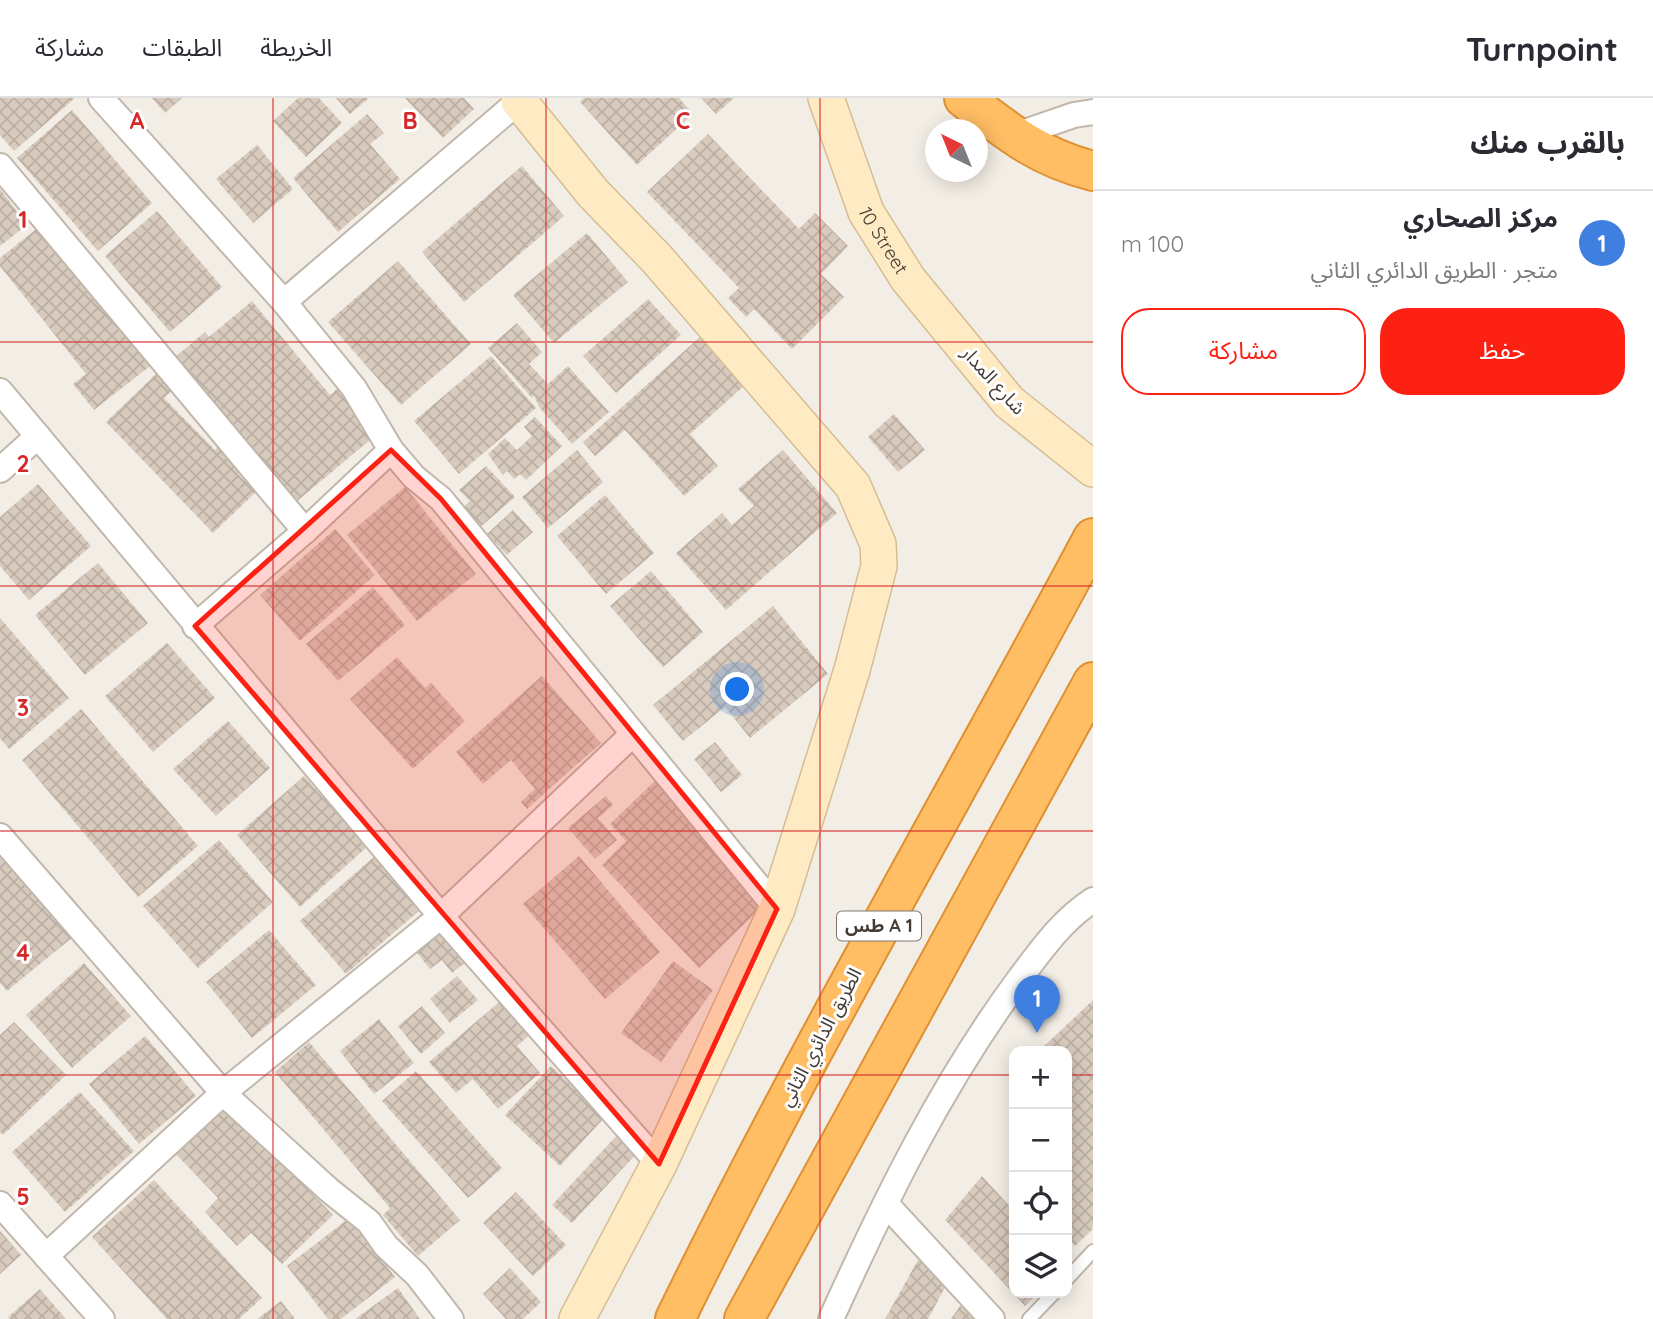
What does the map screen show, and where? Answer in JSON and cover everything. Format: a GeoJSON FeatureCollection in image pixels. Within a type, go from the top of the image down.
{"type":"FeatureCollection","features":[{"type":"Feature","properties":{"kind":"highway"},"geometry":{"type":"LineString","coordinates":[[964,98],[1013,136],[1057,162],[1093,172]]}},
{"type":"Feature","properties":{"kind":"highway","name":"الطريق الدائري الثاني"},"geometry":{"type":"LineString","coordinates":[[675,1319],[734,1198],[899,888],[1093,538]]}},
{"type":"Feature","properties":{"kind":"highway","name":"طس A 1"},"geometry":{"type":"LineString","coordinates":[[744,1319],[1093,682]]}},
{"type":"Feature","properties":{"kind":"street"},"geometry":{"type":"LineString","coordinates":[[101,98],[284,302],[354,388],[391,450],[414,477],[441,499],[777,909]]}},
{"type":"Feature","properties":{"kind":"street","name":"10 Street"},"geometry":{"type":"LineString","coordinates":[[826,98],[866,212],[908,279]]}},
{"type":"Feature","properties":{"kind":"street","name":"10 Street"},"geometry":{"type":"LineString","coordinates":[[842,98],[908,279]]}},
{"type":"Feature","properties":{"kind":"street"},"geometry":{"type":"LineString","coordinates":[[284,302],[521,99],[593,194],[657,259],[818,442],[853,486],[878,544],[875,590],[777,909],[659,1164],[577,1319]]}},
{"type":"Feature","properties":{"kind":"street"},"geometry":{"type":"LineString","coordinates":[[1013,136],[1074,115],[1093,112]]}},
{"type":"Feature","properties":{"kind":"street"},"geometry":{"type":"LineString","coordinates":[[0,166],[305,531]]}},
{"type":"Feature","properties":{"kind":"street","name":"شارع المدار"},"geometry":{"type":"LineString","coordinates":[[908,279],[1009,402],[1093,469]]}},
{"type":"Feature","properties":{"kind":"street"},"geometry":{"type":"LineString","coordinates":[[0,391],[440,916],[659,1164]]}},
{"type":"Feature","properties":{"kind":"street"},"geometry":{"type":"LineString","coordinates":[[0,470],[38,436]]}},
{"type":"Feature","properties":{"kind":"street"},"geometry":{"type":"LineString","coordinates":[[195,626],[305,531],[391,450]]}},
{"type":"Feature","properties":{"kind":"street"},"geometry":{"type":"LineString","coordinates":[[46,1256],[223,1093],[440,916],[633,734]]}},
{"type":"Feature","properties":{"kind":"street"},"geometry":{"type":"LineString","coordinates":[[0,836],[223,1093],[329,1190],[369,1222],[387,1246],[418,1275],[451,1319]]}},
{"type":"Feature","properties":{"kind":"street"},"geometry":{"type":"LineString","coordinates":[[831,1319],[935,1105],[999,1007],[1054,933],[1093,900]]}},
{"type":"Feature","properties":{"kind":"street"},"geometry":{"type":"LineString","coordinates":[[0,1204],[102,1319]]}},
{"type":"Feature","properties":{"kind":"street"},"geometry":{"type":"LineString","coordinates":[[886,1204],[992,1319]]}},
{"type":"Feature","properties":{"kind":"lane"},"geometry":{"type":"LineString","coordinates":[[1072,1274],[1093,1251]]}},
{"type":"Feature","properties":{"kind":"lane"},"geometry":{"type":"LineString","coordinates":[[1029,1319],[1049,1298]]}},
{"type":"Feature","properties":{"kind":"highlighted area"},"geometry":{"type":"Polygon","coordinates":[[[391,450],[441,499],[777,909],[659,1164],[195,626],[391,450]]]}},
{"type":"Feature","properties":{"kind":"building"},"geometry":{"type":"Polygon","coordinates":[[[0,98],[75,98],[14,151],[0,135],[0,98]]]}},
{"type":"Feature","properties":{"kind":"building"},"geometry":{"type":"Polygon","coordinates":[[[152,98],[182,98],[165,113],[152,98]]]}},
{"type":"Feature","properties":{"kind":"building"},"geometry":{"type":"Polygon","coordinates":[[[298,98],[319,98],[342,123],[306,157],[273,121],[298,98]]]}},
{"type":"Feature","properties":{"kind":"building"},"geometry":{"type":"Polygon","coordinates":[[[336,98],[369,98],[350,114],[336,98]]]}},
{"type":"Feature","properties":{"kind":"building"},"geometry":{"type":"Polygon","coordinates":[[[405,98],[464,98],[474,109],[443,138],[405,98]]]}},
{"type":"Feature","properties":{"kind":"building"},"geometry":{"type":"Polygon","coordinates":[[[584,98],[679,98],[693,114],[637,165],[580,102],[584,98]]]}},
{"type":"Feature","properties":{"kind":"building"},"geometry":{"type":"Polygon","coordinates":[[[701,98],[734,98],[716,114],[701,98]]]}},
{"type":"Feature","properties":{"kind":"building"},"geometry":{"type":"Polygon","coordinates":[[[72,110],[152,203],[98,251],[17,158],[72,110]]]}},
{"type":"Feature","properties":{"kind":"building"},"geometry":{"type":"Polygon","coordinates":[[[367,114],[384,133],[370,144],[400,179],[338,232],[293,178],[367,114]]]}},
{"type":"Feature","properties":{"kind":"building"},"geometry":{"type":"Polygon","coordinates":[[[708,134],[799,229],[815,213],[848,246],[821,274],[844,297],[792,349],[754,309],[746,317],[728,298],[739,288],[647,192],[708,134]]]}},
{"type":"Feature","properties":{"kind":"building"},"geometry":{"type":"Polygon","coordinates":[[[257,145],[293,189],[253,223],[216,179],[257,145]]]}},
{"type":"Feature","properties":{"kind":"building"},"geometry":{"type":"Polygon","coordinates":[[[522,166],[564,216],[464,302],[422,252],[522,166]]]}},
{"type":"Feature","properties":{"kind":"building"},"geometry":{"type":"Polygon","coordinates":[[[0,189],[27,225],[0,246],[0,189]]]}},
{"type":"Feature","properties":{"kind":"building"},"geometry":{"type":"Polygon","coordinates":[[[157,211],[222,287],[170,332],[105,256],[157,211]]]}},
{"type":"Feature","properties":{"kind":"building"},"geometry":{"type":"Polygon","coordinates":[[[40,226],[150,366],[94,410],[73,384],[86,374],[0,266],[0,258],[40,226]]]}},
{"type":"Feature","properties":{"kind":"building"},"geometry":{"type":"Polygon","coordinates":[[[587,233],[628,282],[554,343],[513,295],[587,233]]]}},
{"type":"Feature","properties":{"kind":"building"},"geometry":{"type":"Polygon","coordinates":[[[398,261],[471,344],[401,405],[328,322],[398,261]]]}},
{"type":"Feature","properties":{"kind":"building"},"geometry":{"type":"Polygon","coordinates":[[[648,299],[681,335],[616,393],[583,356],[648,299]]]}},
{"type":"Feature","properties":{"kind":"building"},"geometry":{"type":"Polygon","coordinates":[[[252,301],[330,395],[344,383],[383,429],[296,502],[161,369],[205,332],[209,337],[252,301]]]}},
{"type":"Feature","properties":{"kind":"building"},"geometry":{"type":"Polygon","coordinates":[[[517,323],[542,352],[529,364],[548,384],[568,366],[609,412],[572,444],[539,407],[534,395],[532,398],[488,348],[517,323]]]}},
{"type":"Feature","properties":{"kind":"building"},"geometry":{"type":"Polygon","coordinates":[[[700,337],[744,386],[690,434],[718,466],[684,496],[625,430],[595,456],[583,442],[700,337]]]}},
{"type":"Feature","properties":{"kind":"building"},"geometry":{"type":"Polygon","coordinates":[[[491,356],[536,408],[459,474],[414,421],[491,356]]]}},
{"type":"Feature","properties":{"kind":"building"},"geometry":{"type":"Polygon","coordinates":[[[157,373],[173,389],[164,398],[215,450],[222,443],[245,467],[238,474],[256,492],[213,533],[106,422],[157,373]]]}},
{"type":"Feature","properties":{"kind":"building"},"geometry":{"type":"Polygon","coordinates":[[[894,414],[925,450],[898,472],[868,437],[894,414]]]}},
{"type":"Feature","properties":{"kind":"building"},"geometry":{"type":"Polygon","coordinates":[[[535,417],[562,446],[526,480],[520,474],[514,479],[507,471],[503,475],[488,454],[505,438],[517,450],[532,436],[524,427],[535,417]]]}},
{"type":"Feature","properties":{"kind":"building"},"geometry":{"type":"Polygon","coordinates":[[[577,450],[603,482],[548,528],[522,497],[577,450]]]}},
{"type":"Feature","properties":{"kind":"building"},"geometry":{"type":"Polygon","coordinates":[[[783,450],[837,513],[726,610],[676,553],[722,513],[732,525],[754,506],[738,489],[783,450]]]}},
{"type":"Feature","properties":{"kind":"building"},"geometry":{"type":"Polygon","coordinates":[[[486,466],[515,497],[478,529],[461,509],[470,501],[459,490],[486,466]]]}},
{"type":"Feature","properties":{"kind":"building"},"geometry":{"type":"Polygon","coordinates":[[[38,484],[91,546],[29,600],[0,566],[0,517],[38,484]]]}},
{"type":"Feature","properties":{"kind":"building"},"geometry":{"type":"Polygon","coordinates":[[[405,487],[476,574],[417,621],[347,535],[405,487]]]}},
{"type":"Feature","properties":{"kind":"building"},"geometry":{"type":"Polygon","coordinates":[[[605,495],[654,553],[606,594],[557,536],[605,495]]]}},
{"type":"Feature","properties":{"kind":"building"},"geometry":{"type":"Polygon","coordinates":[[[513,510],[533,532],[507,555],[487,534],[513,510]]]}},
{"type":"Feature","properties":{"kind":"building"},"geometry":{"type":"Polygon","coordinates":[[[335,529],[375,575],[300,641],[260,595],[335,529]]]}},
{"type":"Feature","properties":{"kind":"building"},"geometry":{"type":"Polygon","coordinates":[[[98,563],[148,623],[85,675],[35,615],[98,563]]]}},
{"type":"Feature","properties":{"kind":"building"},"geometry":{"type":"Polygon","coordinates":[[[651,571],[703,632],[663,667],[610,606],[651,571]]]}},
{"type":"Feature","properties":{"kind":"building"},"geometry":{"type":"Polygon","coordinates":[[[373,587],[405,625],[338,681],[306,644],[373,587]]]}},
{"type":"Feature","properties":{"kind":"building"},"geometry":{"type":"Polygon","coordinates":[[[773,606],[828,674],[750,738],[725,707],[683,741],[653,705],[773,606]]]}},
{"type":"Feature","properties":{"kind":"building"},"geometry":{"type":"Polygon","coordinates":[[[0,618],[69,698],[9,749],[0,738],[0,618]]]}},
{"type":"Feature","properties":{"kind":"building"},"geometry":{"type":"Polygon","coordinates":[[[167,643],[215,698],[153,752],[105,696],[167,643]]]}},
{"type":"Feature","properties":{"kind":"building"},"geometry":{"type":"Polygon","coordinates":[[[397,657],[425,688],[431,683],[465,721],[413,769],[350,699],[397,657]]]}},
{"type":"Feature","properties":{"kind":"building"},"geometry":{"type":"Polygon","coordinates":[[[542,676],[601,743],[527,809],[521,802],[535,789],[511,760],[483,784],[456,752],[542,676]]]}},
{"type":"Feature","properties":{"kind":"building"},"geometry":{"type":"Polygon","coordinates":[[[81,709],[198,846],[138,897],[22,760],[81,709]]]}},
{"type":"Feature","properties":{"kind":"building"},"geometry":{"type":"Polygon","coordinates":[[[228,721],[270,768],[216,816],[173,769],[228,721]]]}},
{"type":"Feature","properties":{"kind":"building"},"geometry":{"type":"Polygon","coordinates":[[[715,742],[742,775],[721,792],[694,759],[715,742]]]}},
{"type":"Feature","properties":{"kind":"building"},"geometry":{"type":"Polygon","coordinates":[[[304,776],[367,847],[300,907],[237,835],[304,776]]]}},
{"type":"Feature","properties":{"kind":"building"},"geometry":{"type":"Polygon","coordinates":[[[658,778],[767,902],[699,968],[602,865],[626,841],[610,824],[658,778]]]}},
{"type":"Feature","properties":{"kind":"building"},"geometry":{"type":"Polygon","coordinates":[[[606,796],[613,805],[598,818],[617,840],[595,859],[568,828],[606,796]]]}},
{"type":"Feature","properties":{"kind":"building"},"geometry":{"type":"Polygon","coordinates":[[[219,840],[273,902],[198,968],[143,906],[219,840]]]}},
{"type":"Feature","properties":{"kind":"building"},"geometry":{"type":"Polygon","coordinates":[[[0,846],[74,936],[7,991],[0,983],[0,846]]]}},
{"type":"Feature","properties":{"kind":"building"},"geometry":{"type":"Polygon","coordinates":[[[375,856],[421,909],[346,974],[300,921],[375,856]]]}},
{"type":"Feature","properties":{"kind":"building"},"geometry":{"type":"Polygon","coordinates":[[[579,856],[660,952],[605,999],[523,904],[579,856]]]}},
{"type":"Feature","properties":{"kind":"building"},"geometry":{"type":"Polygon","coordinates":[[[440,929],[466,962],[452,973],[442,960],[430,969],[414,949],[440,929]]]}},
{"type":"Feature","properties":{"kind":"building"},"geometry":{"type":"Polygon","coordinates":[[[269,930],[316,985],[252,1038],[206,982],[269,930]]]}},
{"type":"Feature","properties":{"kind":"building"},"geometry":{"type":"Polygon","coordinates":[[[673,961],[713,990],[661,1062],[621,1033],[673,961]]]}},
{"type":"Feature","properties":{"kind":"building"},"geometry":{"type":"Polygon","coordinates":[[[84,963],[131,1016],[72,1068],[26,1015],[84,963]]]}},
{"type":"Feature","properties":{"kind":"building"},"geometry":{"type":"Polygon","coordinates":[[[457,976],[478,1000],[450,1023],[430,999],[457,976]]]}},
{"type":"Feature","properties":{"kind":"building"},"geometry":{"type":"Polygon","coordinates":[[[505,997],[534,1031],[517,1046],[540,1073],[498,1109],[473,1079],[456,1093],[429,1062],[505,997]]]}},
{"type":"Feature","properties":{"kind":"building"},"geometry":{"type":"Polygon","coordinates":[[[1093,1000],[1093,1229],[1075,1246],[1072,1243],[1072,1046],[1044,1046],[1093,1000]]]}},
{"type":"Feature","properties":{"kind":"building"},"geometry":{"type":"Polygon","coordinates":[[[422,1006],[445,1033],[421,1054],[398,1026],[422,1006]]]}},
{"type":"Feature","properties":{"kind":"building"},"geometry":{"type":"Polygon","coordinates":[[[379,1019],[414,1063],[374,1094],[340,1051],[379,1019]]]}},
{"type":"Feature","properties":{"kind":"building"},"geometry":{"type":"Polygon","coordinates":[[[14,1022],[66,1075],[3,1135],[0,1132],[0,1035],[14,1022]]]}},
{"type":"Feature","properties":{"kind":"building"},"geometry":{"type":"Polygon","coordinates":[[[145,1036],[196,1096],[139,1144],[89,1084],[145,1036]]]}},
{"type":"Feature","properties":{"kind":"building"},"geometry":{"type":"Polygon","coordinates":[[[309,1042],[460,1220],[418,1256],[383,1215],[390,1208],[275,1072],[309,1042]]]}},
{"type":"Feature","properties":{"kind":"building"},"geometry":{"type":"Polygon","coordinates":[[[551,1066],[605,1117],[560,1166],[505,1115],[551,1066]]]}},
{"type":"Feature","properties":{"kind":"building"},"geometry":{"type":"Polygon","coordinates":[[[416,1071],[502,1168],[468,1198],[382,1101],[416,1071]]]}},
{"type":"Feature","properties":{"kind":"building"},"geometry":{"type":"Polygon","coordinates":[[[80,1092],[134,1151],[65,1212],[12,1152],[80,1092]]]}},
{"type":"Feature","properties":{"kind":"building"},"geometry":{"type":"Polygon","coordinates":[[[224,1104],[333,1215],[282,1264],[251,1233],[237,1246],[205,1212],[218,1198],[174,1152],[224,1104]]]}},
{"type":"Feature","properties":{"kind":"building"},"geometry":{"type":"Polygon","coordinates":[[[619,1133],[638,1152],[572,1223],[552,1205],[619,1133]]]}},
{"type":"Feature","properties":{"kind":"building"},"geometry":{"type":"Polygon","coordinates":[[[982,1176],[1009,1206],[1009,1289],[945,1220],[982,1176]]]}},
{"type":"Feature","properties":{"kind":"building"},"geometry":{"type":"Polygon","coordinates":[[[154,1180],[262,1298],[239,1319],[167,1319],[92,1237],[154,1180]]]}},
{"type":"Feature","properties":{"kind":"building"},"geometry":{"type":"Polygon","coordinates":[[[516,1192],[566,1245],[533,1276],[483,1223],[516,1192]]]}},
{"type":"Feature","properties":{"kind":"building"},"geometry":{"type":"Polygon","coordinates":[[[349,1218],[395,1277],[341,1319],[328,1319],[287,1266],[349,1218]]]}},
{"type":"Feature","properties":{"kind":"building"},"geometry":{"type":"Polygon","coordinates":[[[0,1231],[21,1255],[0,1274],[0,1231]]]}},
{"type":"Feature","properties":{"kind":"building"},"geometry":{"type":"Polygon","coordinates":[[[918,1260],[950,1278],[928,1319],[885,1319],[918,1260]]]}},
{"type":"Feature","properties":{"kind":"building"},"geometry":{"type":"Polygon","coordinates":[[[510,1268],[541,1302],[523,1319],[506,1319],[483,1294],[510,1268]]]}},
{"type":"Feature","properties":{"kind":"building"},"geometry":{"type":"Polygon","coordinates":[[[398,1288],[420,1319],[355,1319],[398,1288]]]}},
{"type":"Feature","properties":{"kind":"building"},"geometry":{"type":"Polygon","coordinates":[[[40,1289],[66,1319],[8,1317],[40,1289]]]}},
{"type":"Feature","properties":{"kind":"building"},"geometry":{"type":"Polygon","coordinates":[[[1018,1298],[1033,1298],[1025,1306],[1018,1298]]]}},
{"type":"Feature","properties":{"kind":"building"},"geometry":{"type":"Polygon","coordinates":[[[281,1301],[295,1319],[257,1319],[281,1301]]]}},
{"type":"Feature","properties":{"kind":"building"},"geometry":{"type":"Polygon","coordinates":[[[960,1306],[976,1317],[975,1319],[951,1319],[960,1306]]]}},
{"type":"Feature","properties":{"kind":"place","name":"مركز الصحاري"},"geometry":{"type":"Point","coordinates":[1037,1033]}}]}
